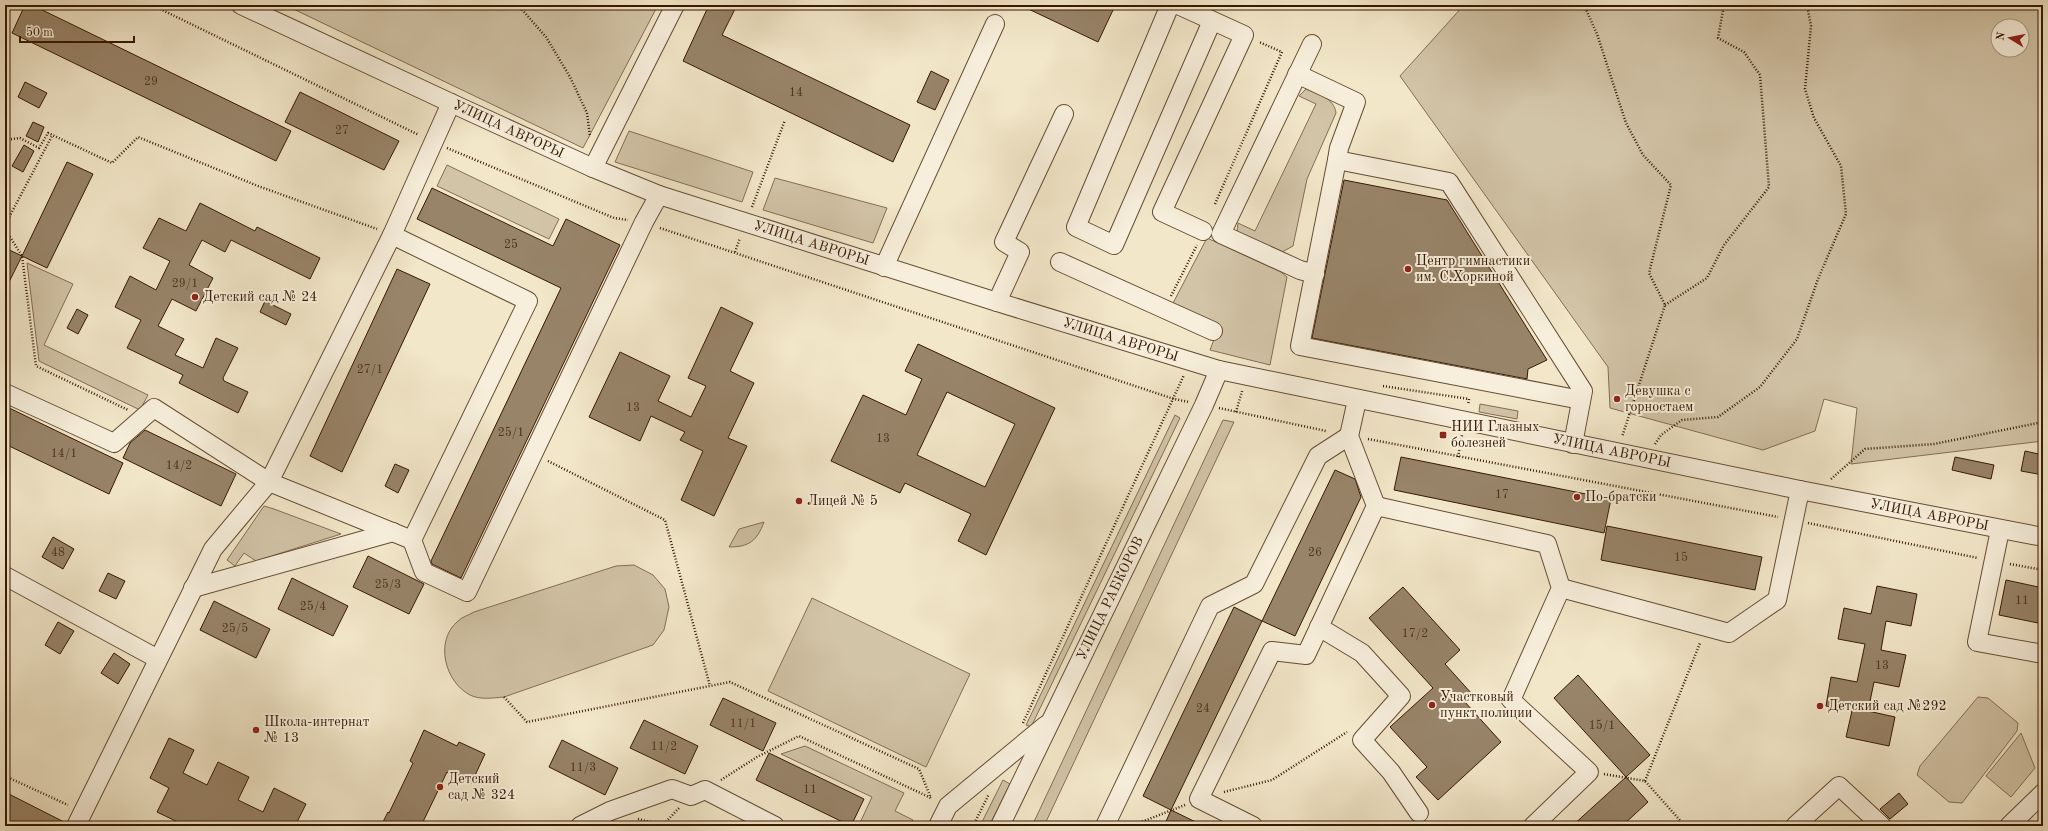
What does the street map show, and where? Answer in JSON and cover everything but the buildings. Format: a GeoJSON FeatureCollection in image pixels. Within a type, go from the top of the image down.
{"type":"FeatureCollection","features":[{"type":"Feature","properties":{"kind":"street","name":"УЛИЦА АВРОРЫ"},"geometry":{"type":"LineString","coordinates":[[241,5],[593,168],[659,195],[884,267],[1219,370],[1573,444],[2000,530],[2043,537]]}},
{"type":"Feature","properties":{"kind":"street"},"geometry":{"type":"LineString","coordinates":[[593,168],[676,5]]}},
{"type":"Feature","properties":{"kind":"street"},"geometry":{"type":"LineString","coordinates":[[1170,5],[1076,227],[1114,245],[1212,21]]}},
{"type":"Feature","properties":{"kind":"street"},"geometry":{"type":"LineString","coordinates":[[1178,5],[1244,35],[1162,212],[1203,232]]}},
{"type":"Feature","properties":{"kind":"street"},"geometry":{"type":"LineString","coordinates":[[884,267],[995,24]]}},
{"type":"Feature","properties":{"kind":"street"},"geometry":{"type":"LineString","coordinates":[[1312,44],[1221,234],[1300,270],[1315,274]]}},
{"type":"Feature","properties":{"kind":"street"},"geometry":{"type":"LineString","coordinates":[[1297,74],[1356,102],[1339,148],[1300,346],[1581,400]]}},
{"type":"Feature","properties":{"kind":"street"},"geometry":{"type":"LineString","coordinates":[[80,819],[213,549],[269,482],[392,235],[451,103]]}},
{"type":"Feature","properties":{"kind":"street"},"geometry":{"type":"LineString","coordinates":[[997,302],[1020,252],[1004,242],[1064,114]]}},
{"type":"Feature","properties":{"kind":"street"},"geometry":{"type":"LineString","coordinates":[[1337,160],[1449,182],[1583,391],[1573,444]]}},
{"type":"Feature","properties":{"kind":"street"},"geometry":{"type":"LineString","coordinates":[[392,235],[528,301],[412,540],[424,572],[466,592],[644,222],[659,195]]}},
{"type":"Feature","properties":{"kind":"street"},"geometry":{"type":"LineString","coordinates":[[1060,262],[1213,331]]}},
{"type":"Feature","properties":{"kind":"street","name":"УЛИЦА РАБКОРОВ"},"geometry":{"type":"LineString","coordinates":[[1000,826],[1204,405],[1219,370]]}},
{"type":"Feature","properties":{"kind":"street"},"geometry":{"type":"LineString","coordinates":[[5,393],[114,443],[145,418],[154,408],[269,482],[412,540]]}},
{"type":"Feature","properties":{"kind":"street"},"geometry":{"type":"LineString","coordinates":[[1253,826],[1199,799],[1272,651],[1306,655],[1376,506],[1349,436],[1357,400]]}},
{"type":"Feature","properties":{"kind":"street"},"geometry":{"type":"LineString","coordinates":[[1105,826],[1210,606],[1254,584],[1318,456],[1349,436]]}},
{"type":"Feature","properties":{"kind":"street"},"geometry":{"type":"LineString","coordinates":[[1561,588],[1729,633],[1777,600],[1800,490]]}},
{"type":"Feature","properties":{"kind":"street"},"geometry":{"type":"LineString","coordinates":[[1376,506],[1546,544],[1561,588],[1511,700],[1589,772],[1533,826]]}},
{"type":"Feature","properties":{"kind":"street"},"geometry":{"type":"LineString","coordinates":[[2000,530],[1977,642],[2043,654]]}},
{"type":"Feature","properties":{"kind":"street"},"geometry":{"type":"LineString","coordinates":[[193,588],[393,532]]}},
{"type":"Feature","properties":{"kind":"street"},"geometry":{"type":"LineString","coordinates":[[5,576],[158,659]]}},
{"type":"Feature","properties":{"kind":"street"},"geometry":{"type":"LineString","coordinates":[[1319,627],[1362,653],[1401,696],[1362,740],[1392,772],[1419,813]]}},
{"type":"Feature","properties":{"kind":"street"},"geometry":{"type":"LineString","coordinates":[[938,826],[948,806],[1051,721]]}},
{"type":"Feature","properties":{"kind":"street"},"geometry":{"type":"LineString","coordinates":[[1795,826],[1839,786],[1882,826]]}},
{"type":"Feature","properties":{"kind":"street"},"geometry":{"type":"LineString","coordinates":[[580,826],[610,811],[672,789],[691,796],[705,790],[775,826]]}},
{"type":"Feature","properties":{"kind":"street"},"geometry":{"type":"LineString","coordinates":[[2009,826],[2043,793]]}},
{"type":"Feature","properties":{"kind":"path"},"geometry":{"type":"LineString","coordinates":[[152,5],[434,142],[614,218],[644,222],[1174,399],[1349,436],[1794,520],[2043,570]]}},
{"type":"Feature","properties":{"kind":"path"},"geometry":{"type":"LineString","coordinates":[[518,5],[546,37],[570,78],[587,113],[593,168]]}},
{"type":"Feature","properties":{"kind":"path"},"geometry":{"type":"LineString","coordinates":[[1584,5],[1597,34],[1626,123],[1643,155],[1671,185],[1649,273],[1665,305]]}},
{"type":"Feature","properties":{"kind":"path"},"geometry":{"type":"LineString","coordinates":[[1622,438],[1665,305],[1707,278],[1724,245],[1769,187],[1760,75],[1744,52],[1718,38],[1724,5]]}},
{"type":"Feature","properties":{"kind":"path"},"geometry":{"type":"LineString","coordinates":[[1655,444],[1661,435],[1682,420],[1718,417],[1760,387],[1797,339],[1818,279],[1846,214],[1841,166],[1814,118],[1805,89],[1811,26],[1806,5]]}},
{"type":"Feature","properties":{"kind":"path"},"geometry":{"type":"LineString","coordinates":[[1164,309],[1203,232],[1282,52],[1244,35]]}},
{"type":"Feature","properties":{"kind":"path"},"geometry":{"type":"LineString","coordinates":[[735,252],[785,120]]}},
{"type":"Feature","properties":{"kind":"path"},"geometry":{"type":"LineString","coordinates":[[5,140],[20,138],[39,148],[48,133],[112,163],[138,137],[258,186],[392,235]]}},
{"type":"Feature","properties":{"kind":"path"},"geometry":{"type":"LineString","coordinates":[[5,225],[52,136]]}},
{"type":"Feature","properties":{"kind":"path"},"geometry":{"type":"LineString","coordinates":[[5,229],[22,256],[36,366],[145,418]]}},
{"type":"Feature","properties":{"kind":"path"},"geometry":{"type":"LineString","coordinates":[[1019,730],[1174,399],[1190,361]]}},
{"type":"Feature","properties":{"kind":"path"},"geometry":{"type":"LineString","coordinates":[[1831,479],[1865,449],[1934,444],[2043,422]]}},
{"type":"Feature","properties":{"kind":"path"},"geometry":{"type":"LineString","coordinates":[[533,453],[665,520],[710,686]]}},
{"type":"Feature","properties":{"kind":"path"},"geometry":{"type":"LineString","coordinates":[[1644,781],[1694,661],[1705,627]]}},
{"type":"Feature","properties":{"kind":"path"},"geometry":{"type":"LineString","coordinates":[[504,697],[527,722],[730,682],[919,768],[930,798]]}},
{"type":"Feature","properties":{"kind":"path"},"geometry":{"type":"LineString","coordinates":[[1131,826],[1199,799],[1272,780],[1352,728]]}},
{"type":"Feature","properties":{"kind":"path"},"geometry":{"type":"LineString","coordinates":[[705,790],[757,757],[799,736],[948,806]]}},
{"type":"Feature","properties":{"kind":"path"},"geometry":{"type":"LineString","coordinates":[[1589,772],[1644,781],[1685,826]]}},
{"type":"Feature","properties":{"kind":"path"},"geometry":{"type":"LineString","coordinates":[[5,776],[80,819]]}},
{"type":"Feature","properties":{"kind":"path"},"geometry":{"type":"LineString","coordinates":[[973,826],[992,787]]}},
{"type":"Feature","properties":{"kind":"shaded area"},"geometry":{"type":"Polygon","coordinates":[[[285,5],[658,5],[583,148],[285,5]]]}},
{"type":"Feature","properties":{"kind":"shaded area"},"geometry":{"type":"Polygon","coordinates":[[[1464,5],[2043,5],[2043,441],[1851,464],[1857,408],[1824,399],[1815,431],[1763,450],[1610,408],[1608,367],[1400,76],[1464,5]]]}},
{"type":"Feature","properties":{"kind":"shaded area"},"geometry":{"type":"Polygon","coordinates":[[[1306,89],[1329,100],[1335,108],[1336,113],[1307,179],[1293,246],[1282,252],[1237,233],[1238,223],[1255,231],[1316,104],[1299,96],[1306,89]]]}},
{"type":"Feature","properties":{"kind":"shaded area"},"geometry":{"type":"Polygon","coordinates":[[[629,131],[753,172],[742,202],[615,162],[629,131]]]}},
{"type":"Feature","properties":{"kind":"shaded area"},"geometry":{"type":"Polygon","coordinates":[[[447,165],[559,219],[549,239],[437,186],[447,165]]]}},
{"type":"Feature","properties":{"kind":"shaded area"},"geometry":{"type":"Polygon","coordinates":[[[775,178],[887,208],[873,243],[763,210],[775,178]]]}},
{"type":"Feature","properties":{"kind":"shaded area"},"geometry":{"type":"Polygon","coordinates":[[[1207,238],[1281,272],[1287,277],[1270,365],[1210,350],[1218,329],[1171,307],[1207,238]]]}},
{"type":"Feature","properties":{"kind":"shaded area"},"geometry":{"type":"Polygon","coordinates":[[[27,263],[73,284],[44,345],[148,395],[140,410],[39,361],[27,263]]]}},
{"type":"Feature","properties":{"kind":"shaded area"},"geometry":{"type":"Polygon","coordinates":[[[1480,404],[1518,411],[1517,419],[1479,412],[1480,404]]]}},
{"type":"Feature","properties":{"kind":"shaded area"},"geometry":{"type":"Polygon","coordinates":[[[1175,415],[1180,418],[1031,727],[1026,725],[1175,415]]]}},
{"type":"Feature","properties":{"kind":"shaded area"},"geometry":{"type":"Polygon","coordinates":[[[1223,420],[1234,422],[1044,826],[1032,826],[1223,420]]]}},
{"type":"Feature","properties":{"kind":"shaded area"},"geometry":{"type":"Polygon","coordinates":[[[264,506],[341,534],[256,561],[244,553],[235,566],[227,560],[264,506]]]}},
{"type":"Feature","properties":{"kind":"shaded area"},"geometry":{"type":"Polygon","coordinates":[[[764,522],[758,534],[751,542],[742,546],[729,547],[739,529],[764,522]]]}},
{"type":"Feature","properties":{"kind":"shaded area"},"geometry":{"type":"Polygon","coordinates":[[[634,565],[653,575],[665,589],[669,607],[664,630],[653,645],[504,697],[474,697],[461,689],[454,681],[446,661],[446,639],[451,629],[461,618],[474,612],[616,566],[634,565]]]}},
{"type":"Feature","properties":{"kind":"shaded area"},"geometry":{"type":"Polygon","coordinates":[[[812,598],[970,674],[926,767],[768,691],[812,598]]]}},
{"type":"Feature","properties":{"kind":"shaded area"},"geometry":{"type":"Polygon","coordinates":[[[1978,697],[1988,698],[2018,723],[2017,731],[1962,803],[1949,802],[1917,775],[1920,766],[1978,697]]]}},
{"type":"Feature","properties":{"kind":"shaded area"},"geometry":{"type":"Polygon","coordinates":[[[2021,733],[2035,768],[2011,797],[1986,776],[2021,733]]]}},
{"type":"Feature","properties":{"kind":"shaded area"},"geometry":{"type":"Polygon","coordinates":[[[805,746],[904,793],[895,811],[913,820],[910,826],[859,825],[872,797],[781,754],[805,746]]]}},
{"type":"Feature","properties":{"kind":"shaded area"},"geometry":{"type":"Polygon","coordinates":[[[1003,780],[1010,784],[989,826],[980,826],[1003,780]]]}},
{"type":"Feature","properties":{"kind":"place","name":"Центр гимнастики им. С.Хоркиной"},"geometry":{"type":"Point","coordinates":[1408,269]}},
{"type":"Feature","properties":{"kind":"place","name":"Детский сад № 24"},"geometry":{"type":"Point","coordinates":[195,297]}},
{"type":"Feature","properties":{"kind":"place","name":"Девушка с горностаем"},"geometry":{"type":"Point","coordinates":[1617,399]}},
{"type":"Feature","properties":{"kind":"place","name":"НИИ Глазных болезней"},"geometry":{"type":"Point","coordinates":[1443,435]}},
{"type":"Feature","properties":{"kind":"place","name":"По-братски"},"geometry":{"type":"Point","coordinates":[1577,497]}},
{"type":"Feature","properties":{"kind":"place","name":"Лицей № 5"},"geometry":{"type":"Point","coordinates":[799,501]}},
{"type":"Feature","properties":{"kind":"place","name":"Участковый пункт полиции"},"geometry":{"type":"Point","coordinates":[1432,705]}},
{"type":"Feature","properties":{"kind":"place","name":"Детский сад №292"},"geometry":{"type":"Point","coordinates":[1820,706]}},
{"type":"Feature","properties":{"kind":"place","name":"Школа-интернат № 13"},"geometry":{"type":"Point","coordinates":[256,730]}},
{"type":"Feature","properties":{"kind":"place","name":"Детский сад № 324"},"geometry":{"type":"Point","coordinates":[440,787]}}]}
